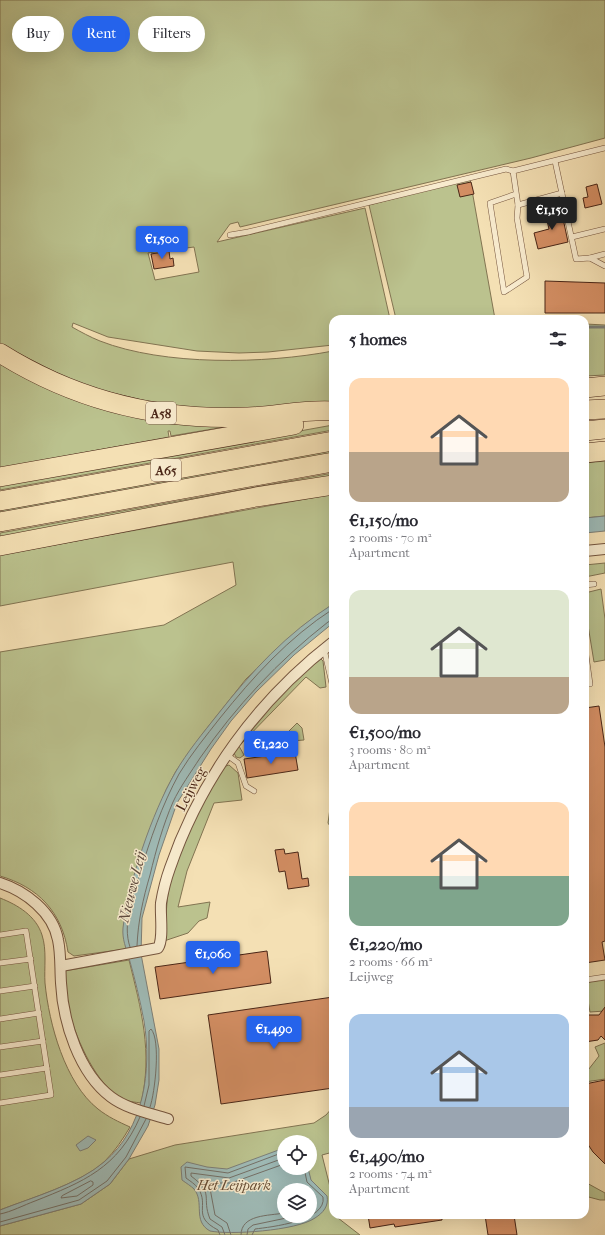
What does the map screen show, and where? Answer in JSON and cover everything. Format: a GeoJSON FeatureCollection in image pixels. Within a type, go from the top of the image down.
{"type":"FeatureCollection","features":[{"type":"Feature","properties":{"kind":"highway","name":"A58"},"geometry":{"type":"LineString","coordinates":[[0,353],[47,379],[88,396],[163,414],[212,417],[249,417],[329,411]]}},
{"type":"Feature","properties":{"kind":"highway"},"geometry":{"type":"LineString","coordinates":[[589,388],[605,386]]}},
{"type":"Feature","properties":{"kind":"highway"},"geometry":{"type":"LineString","coordinates":[[589,410],[605,409]]}},
{"type":"Feature","properties":{"kind":"highway","name":"A58"},"geometry":{"type":"LineString","coordinates":[[0,477],[329,419]]}},
{"type":"Feature","properties":{"kind":"highway"},"geometry":{"type":"LineString","coordinates":[[589,431],[605,429]]}},
{"type":"Feature","properties":{"kind":"highway","name":"A65"},"geometry":{"type":"LineString","coordinates":[[0,500],[329,442]]}},
{"type":"Feature","properties":{"kind":"highway"},"geometry":{"type":"LineString","coordinates":[[589,453],[605,451]]}},
{"type":"Feature","properties":{"kind":"highway","name":"A65"},"geometry":{"type":"LineString","coordinates":[[0,522],[329,463]]}},
{"type":"Feature","properties":{"kind":"highway"},"geometry":{"type":"LineString","coordinates":[[0,546],[256,497],[329,486]]}},
{"type":"Feature","properties":{"kind":"street"},"geometry":{"type":"LineString","coordinates":[[589,551],[605,549]]}},
{"type":"Feature","properties":{"kind":"street","name":"Leijweg"},"geometry":{"type":"LineString","coordinates":[[61,966],[158,948],[160,945],[161,903],[164,887],[182,838],[200,797],[226,754],[241,733],[274,694],[329,645]]}},
{"type":"Feature","properties":{"kind":"street"},"geometry":{"type":"LineString","coordinates":[[0,883],[25,894],[35,903],[56,929],[61,966],[60,982],[65,1012],[74,1040],[85,1065],[104,1091],[124,1105],[168,1119]]}},
{"type":"Feature","properties":{"kind":"lane"},"geometry":{"type":"LineString","coordinates":[[230,235],[248,232],[506,169],[513,171],[605,148]]}},
{"type":"Feature","properties":{"kind":"lane"},"geometry":{"type":"LineString","coordinates":[[556,161],[576,259],[590,258],[605,254]]}},
{"type":"Feature","properties":{"kind":"lane"},"geometry":{"type":"LineString","coordinates":[[513,171],[518,205],[517,218],[527,277],[504,292],[490,203],[516,194]]}},
{"type":"Feature","properties":{"kind":"lane"},"geometry":{"type":"LineString","coordinates":[[518,205],[562,193]]}},
{"type":"Feature","properties":{"kind":"lane"},"geometry":{"type":"LineString","coordinates":[[572,237],[605,229]]}},
{"type":"Feature","properties":{"kind":"lane"},"geometry":{"type":"LineString","coordinates":[[590,258],[605,266]]}},
{"type":"Feature","properties":{"kind":"lane"},"geometry":{"type":"LineString","coordinates":[[589,585],[594,584]]}},
{"type":"Feature","properties":{"kind":"lane"},"geometry":{"type":"LineString","coordinates":[[324,649],[329,671]]}},
{"type":"Feature","properties":{"kind":"lane"},"geometry":{"type":"LineString","coordinates":[[226,754],[238,763],[246,786],[254,791]]}},
{"type":"Feature","properties":{"kind":"lane"},"geometry":{"type":"LineString","coordinates":[[0,935],[26,931],[51,1095],[0,1102]]}},
{"type":"Feature","properties":{"kind":"lane"},"geometry":{"type":"LineString","coordinates":[[0,963],[31,959]]}},
{"type":"Feature","properties":{"kind":"lane"},"geometry":{"type":"LineString","coordinates":[[589,979],[605,977]]}},
{"type":"Feature","properties":{"kind":"lane"},"geometry":{"type":"LineString","coordinates":[[0,991],[35,986]]}},
{"type":"Feature","properties":{"kind":"lane"},"geometry":{"type":"LineString","coordinates":[[0,1019],[39,1013]]}},
{"type":"Feature","properties":{"kind":"lane"},"geometry":{"type":"LineString","coordinates":[[0,1047],[43,1041]]}},
{"type":"Feature","properties":{"kind":"lane"},"geometry":{"type":"LineString","coordinates":[[0,1075],[47,1068]]}},
{"type":"Feature","properties":{"kind":"green space"},"geometry":{"type":"Polygon","coordinates":[[[0,0],[605,0],[605,138],[531,158],[240,227],[238,222],[230,224],[217,242],[365,208],[389,315],[329,315],[329,345],[268,352],[239,353],[197,351],[108,337],[73,323],[72,327],[100,341],[126,349],[154,355],[184,359],[246,360],[329,352],[329,404],[282,408],[180,409],[83,386],[0,344],[0,0]],[[194,247],[148,253],[155,280],[199,272],[194,247]]]}},
{"type":"Feature","properties":{"kind":"green space"},"geometry":{"type":"Polygon","coordinates":[[[470,179],[494,315],[395,315],[369,205],[470,179]]]}},
{"type":"Feature","properties":{"kind":"green space"},"geometry":{"type":"Polygon","coordinates":[[[589,324],[605,325],[605,375],[589,376],[589,324]]]}},
{"type":"Feature","properties":{"kind":"green space"},"geometry":{"type":"Polygon","coordinates":[[[0,357],[36,378],[248,423],[171,436],[170,431],[168,431],[169,437],[0,468],[0,357]]]}},
{"type":"Feature","properties":{"kind":"green space"},"geometry":{"type":"Polygon","coordinates":[[[329,426],[329,431],[0,490],[0,485],[329,426]]]}},
{"type":"Feature","properties":{"kind":"green space"},"geometry":{"type":"Polygon","coordinates":[[[329,450],[329,456],[0,515],[0,508],[329,450]]]}},
{"type":"Feature","properties":{"kind":"green space"},"geometry":{"type":"Polygon","coordinates":[[[605,461],[605,516],[589,518],[589,463],[605,461]]]}},
{"type":"Feature","properties":{"kind":"green space"},"geometry":{"type":"Polygon","coordinates":[[[329,474],[329,478],[0,538],[0,533],[329,474]]]}},
{"type":"Feature","properties":{"kind":"green space"},"geometry":{"type":"Polygon","coordinates":[[[329,495],[329,607],[304,625],[246,679],[204,732],[176,771],[166,790],[143,848],[129,892],[126,949],[74,956],[68,952],[60,925],[54,913],[46,903],[37,894],[26,887],[0,876],[0,652],[164,625],[236,585],[233,562],[0,606],[0,555],[329,495]]]}},
{"type":"Feature","properties":{"kind":"green space"},"geometry":{"type":"Polygon","coordinates":[[[605,563],[605,573],[589,576],[589,565],[605,563]]]}},
{"type":"Feature","properties":{"kind":"green space"},"geometry":{"type":"Polygon","coordinates":[[[601,589],[605,619],[605,660],[594,662],[589,631],[589,592],[601,589]]]}},
{"type":"Feature","properties":{"kind":"green space"},"geometry":{"type":"Polygon","coordinates":[[[320,658],[323,661],[326,687],[320,688],[306,677],[239,746],[244,755],[240,758],[236,757],[233,751],[274,698],[320,658]]]}},
{"type":"Feature","properties":{"kind":"green space"},"geometry":{"type":"Polygon","coordinates":[[[297,723],[302,728],[304,740],[278,742],[297,723]]]}},
{"type":"Feature","properties":{"kind":"green space"},"geometry":{"type":"Polygon","coordinates":[[[229,765],[238,773],[242,800],[214,803],[187,871],[178,907],[210,902],[207,918],[199,921],[188,933],[164,941],[169,886],[178,854],[207,795],[223,767],[229,765]]]}},
{"type":"Feature","properties":{"kind":"green space"},"geometry":{"type":"Polygon","coordinates":[[[0,898],[26,912],[35,922],[42,935],[45,953],[45,983],[50,1016],[61,1052],[76,1084],[86,1098],[98,1109],[130,1127],[112,1153],[96,1169],[56,1189],[0,1210],[0,898]]]}},
{"type":"Feature","properties":{"kind":"green space"},"geometry":{"type":"Polygon","coordinates":[[[129,960],[138,996],[146,1048],[146,1066],[141,1103],[125,1100],[114,1093],[105,1085],[89,1062],[77,1036],[70,1014],[64,971],[129,960]]]}},
{"type":"Feature","properties":{"kind":"green space"},"geometry":{"type":"Polygon","coordinates":[[[605,980],[605,1011],[590,1012],[589,982],[605,980]]]}},
{"type":"Feature","properties":{"kind":"green space"},"geometry":{"type":"Polygon","coordinates":[[[605,1043],[605,1079],[589,1081],[589,1069],[599,1056],[595,1047],[605,1043]]]}},
{"type":"Feature","properties":{"kind":"green space","name":"Het Leijpark"},"geometry":{"type":"Polygon","coordinates":[[[329,1112],[329,1153],[322,1155],[329,1183],[329,1219],[339,1219],[360,1235],[0,1235],[0,1226],[81,1204],[110,1184],[129,1159],[175,1145],[314,1123],[329,1112]]]}},
{"type":"Feature","properties":{"kind":"green space"},"geometry":{"type":"Polygon","coordinates":[[[589,1184],[605,1193],[605,1200],[589,1197],[589,1184]]]}},
{"type":"Feature","properties":{"kind":"water"},"geometry":{"type":"Polygon","coordinates":[[[605,516],[605,531],[589,533],[589,518],[605,516]]]}},
{"type":"Feature","properties":{"kind":"water","name":"Nieuwe Leij"},"geometry":{"type":"Polygon","coordinates":[[[329,607],[329,626],[294,655],[256,692],[231,721],[211,749],[177,803],[159,855],[142,918],[141,954],[159,1049],[159,1080],[155,1105],[148,1126],[129,1159],[110,1184],[81,1204],[0,1226],[0,1210],[68,1184],[93,1170],[104,1162],[118,1148],[128,1133],[142,1098],[147,1059],[144,1021],[123,936],[123,928],[130,890],[142,849],[166,789],[195,743],[243,683],[257,668],[285,640],[329,607]]]}},
{"type":"Feature","properties":{"kind":"water"},"geometry":{"type":"Polygon","coordinates":[[[88,1136],[96,1140],[88,1148],[80,1151],[76,1145],[88,1136]]]}},
{"type":"Feature","properties":{"kind":"water"},"geometry":{"type":"Polygon","coordinates":[[[277,1151],[277,1175],[310,1175],[311,1180],[314,1183],[277,1183],[277,1223],[303,1223],[262,1231],[210,1231],[201,1222],[197,1194],[194,1189],[182,1180],[181,1167],[187,1162],[207,1167],[227,1169],[277,1151]]]}},
{"type":"Feature","properties":{"kind":"water"},"geometry":{"type":"Polygon","coordinates":[[[317,1186],[327,1196],[326,1206],[321,1214],[317,1217],[317,1186]]]}},
{"type":"Feature","properties":{"kind":"building"},"geometry":{"type":"Polygon","coordinates":[[[471,182],[474,194],[460,197],[457,185],[471,182]]]}},
{"type":"Feature","properties":{"kind":"building"},"geometry":{"type":"Polygon","coordinates":[[[597,184],[602,204],[585,208],[583,198],[588,197],[586,187],[597,184]]]}},
{"type":"Feature","properties":{"kind":"building"},"geometry":{"type":"Polygon","coordinates":[[[561,209],[568,242],[538,249],[534,233],[549,229],[545,212],[561,209]]]}},
{"type":"Feature","properties":{"kind":"building"},"geometry":{"type":"Polygon","coordinates":[[[169,251],[170,259],[173,258],[174,266],[154,269],[151,254],[169,251]]]}},
{"type":"Feature","properties":{"kind":"building"},"geometry":{"type":"Polygon","coordinates":[[[545,281],[605,283],[605,313],[545,313],[545,281]]]}},
{"type":"Feature","properties":{"kind":"building"},"geometry":{"type":"Polygon","coordinates":[[[599,706],[605,747],[605,941],[602,942],[605,960],[589,962],[589,707],[599,706]]]}},
{"type":"Feature","properties":{"kind":"building"},"geometry":{"type":"Polygon","coordinates":[[[295,752],[298,770],[247,778],[244,759],[295,752]]]}},
{"type":"Feature","properties":{"kind":"building"},"geometry":{"type":"Polygon","coordinates":[[[284,849],[285,854],[298,852],[302,879],[308,878],[309,886],[288,889],[285,871],[279,872],[275,850],[284,849]]]}},
{"type":"Feature","properties":{"kind":"building"},"geometry":{"type":"Polygon","coordinates":[[[267,951],[271,983],[160,999],[155,967],[267,951]]]}},
{"type":"Feature","properties":{"kind":"building"},"geometry":{"type":"Polygon","coordinates":[[[329,998],[329,1089],[221,1104],[208,1015],[329,998]]]}},
{"type":"Feature","properties":{"kind":"building"},"geometry":{"type":"Polygon","coordinates":[[[605,1007],[605,1040],[601,1036],[598,1040],[589,1041],[589,1015],[599,1015],[605,1007]]]}},
{"type":"Feature","properties":{"kind":"building"},"geometry":{"type":"Polygon","coordinates":[[[605,1080],[605,1164],[589,1146],[589,1083],[605,1080]]]}},
{"type":"Feature","properties":{"kind":"building"},"geometry":{"type":"Polygon","coordinates":[[[369,1219],[442,1219],[395,1227],[394,1224],[370,1228],[369,1219]]]}},
{"type":"Feature","properties":{"kind":"building"},"geometry":{"type":"Polygon","coordinates":[[[486,1219],[515,1219],[517,1235],[488,1235],[486,1219]]]}},
{"type":"Feature","properties":{"kind":"waterway"},"geometry":{"type":"LineString","coordinates":[[589,327],[605,327]]}}]}
